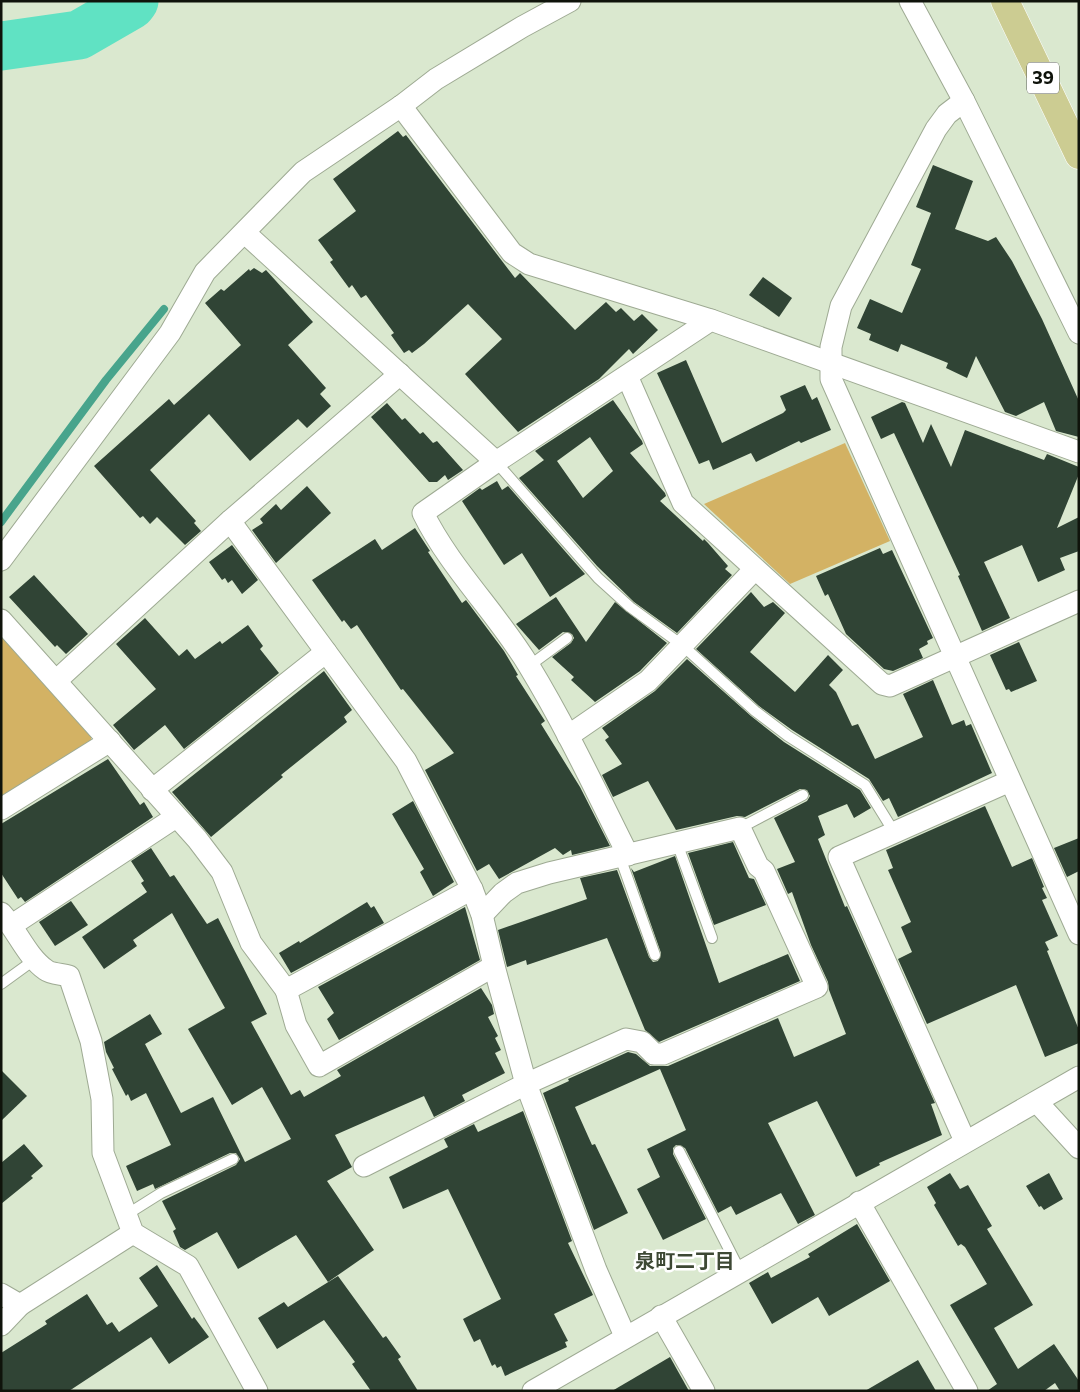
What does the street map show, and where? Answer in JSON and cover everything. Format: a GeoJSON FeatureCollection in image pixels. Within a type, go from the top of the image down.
{"type":"FeatureCollection","features":[{"type":"Feature","properties":{"kind":"main road","name":"39"},"geometry":{"type":"LineString","coordinates":[[1005,1],[1079,155]]}},
{"type":"Feature","properties":{"kind":"street"},"geometry":{"type":"LineString","coordinates":[[1,560],[170,333],[205,272],[303,172],[401,106],[436,79],[522,26],[570,1]]}},
{"type":"Feature","properties":{"kind":"street"},"geometry":{"type":"LineString","coordinates":[[910,1],[964,101],[1079,333]]}},
{"type":"Feature","properties":{"kind":"street"},"geometry":{"type":"LineString","coordinates":[[964,101],[947,114],[936,129],[841,306],[831,347],[832,379],[1079,934]]}},
{"type":"Feature","properties":{"kind":"street"},"geometry":{"type":"LineString","coordinates":[[401,106],[512,253],[529,264],[711,320],[1079,452]]}},
{"type":"Feature","properties":{"kind":"street"},"geometry":{"type":"LineString","coordinates":[[245,233],[496,462]]}},
{"type":"Feature","properties":{"kind":"street"},"geometry":{"type":"LineString","coordinates":[[624,856],[568,736],[529,666],[435,537],[423,513],[496,462],[711,320]]}},
{"type":"Feature","properties":{"kind":"street"},"geometry":{"type":"LineString","coordinates":[[57,680],[230,521],[400,374]]}},
{"type":"Feature","properties":{"kind":"street"},"geometry":{"type":"LineString","coordinates":[[627,376],[683,503],[754,570],[882,684],[890,686],[1079,601]]}},
{"type":"Feature","properties":{"kind":"street"},"geometry":{"type":"LineString","coordinates":[[230,521],[406,761],[472,889],[482,915],[526,1084],[586,1244],[625,1336]]}},
{"type":"Feature","properties":{"kind":"street"},"geometry":{"type":"LineString","coordinates":[[568,736],[648,681],[754,570]]}},
{"type":"Feature","properties":{"kind":"street"},"geometry":{"type":"LineString","coordinates":[[1,620],[57,680],[197,839],[222,872],[251,943],[286,990],[296,1025],[319,1066],[494,966]]}},
{"type":"Feature","properties":{"kind":"street"},"geometry":{"type":"LineString","coordinates":[[152,790],[326,652]]}},
{"type":"Feature","properties":{"kind":"street"},"geometry":{"type":"LineString","coordinates":[[1,808],[110,741]]}},
{"type":"Feature","properties":{"kind":"street"},"geometry":{"type":"LineString","coordinates":[[965,1141],[839,857],[1010,781]]}},
{"type":"Feature","properties":{"kind":"street"},"geometry":{"type":"LineString","coordinates":[[176,816],[7,919],[34,960],[47,971],[69,976],[91,1041],[99,1080],[102,1099],[103,1153],[130,1224],[188,1266],[257,1391]]}},
{"type":"Feature","properties":{"kind":"street"},"geometry":{"type":"LineString","coordinates":[[364,1166],[526,1084],[626,1039],[642,1042],[654,1054],[663,1054],[817,987],[764,871],[758,866],[740,828],[549,873],[516,883],[503,893],[482,915]]}},
{"type":"Feature","properties":{"kind":"street"},"geometry":{"type":"LineString","coordinates":[[286,990],[472,889]]}},
{"type":"Feature","properties":{"kind":"street"},"geometry":{"type":"LineString","coordinates":[[533,1391],[625,1336],[1079,1077]]}},
{"type":"Feature","properties":{"kind":"street"},"geometry":{"type":"LineString","coordinates":[[1037,1102],[1079,1148]]}},
{"type":"Feature","properties":{"kind":"street"},"geometry":{"type":"LineString","coordinates":[[859,1202],[968,1391]]}},
{"type":"Feature","properties":{"kind":"street"},"geometry":{"type":"LineString","coordinates":[[1,1325],[20,1305],[130,1224]]}},
{"type":"Feature","properties":{"kind":"street"},"geometry":{"type":"LineString","coordinates":[[1,1294],[20,1305]]}},
{"type":"Feature","properties":{"kind":"street"},"geometry":{"type":"LineString","coordinates":[[661,1316],[704,1391]]}},
{"type":"Feature","properties":{"kind":"lane"},"geometry":{"type":"LineString","coordinates":[[496,462],[598,578],[630,607],[682,645],[762,716],[788,736],[865,784],[894,832]]}},
{"type":"Feature","properties":{"kind":"lane"},"geometry":{"type":"LineString","coordinates":[[529,666],[567,638]]}},
{"type":"Feature","properties":{"kind":"lane"},"geometry":{"type":"LineString","coordinates":[[740,828],[803,795]]}},
{"type":"Feature","properties":{"kind":"lane"},"geometry":{"type":"LineString","coordinates":[[677,843],[712,938]]}},
{"type":"Feature","properties":{"kind":"lane"},"geometry":{"type":"LineString","coordinates":[[624,856],[655,955]]}},
{"type":"Feature","properties":{"kind":"lane"},"geometry":{"type":"LineString","coordinates":[[1,984],[34,960]]}},
{"type":"Feature","properties":{"kind":"lane"},"geometry":{"type":"LineString","coordinates":[[679,1151],[740,1271]]}},
{"type":"Feature","properties":{"kind":"lane"},"geometry":{"type":"LineString","coordinates":[[130,1224],[161,1193],[233,1159]]}},
{"type":"Feature","properties":{"kind":"shaded area"},"geometry":{"type":"Polygon","coordinates":[[[845,443],[890,541],[790,584],[704,504],[845,443]]]}},
{"type":"Feature","properties":{"kind":"shaded area"},"geometry":{"type":"Polygon","coordinates":[[[1,635],[91,734],[91,745],[1,799],[1,635]]]}},
{"type":"Feature","properties":{"kind":"building"},"geometry":{"type":"Polygon","coordinates":[[[398,131],[403,137],[406,135],[515,278],[520,273],[575,330],[606,302],[616,312],[621,308],[634,321],[642,314],[658,330],[633,354],[629,349],[599,379],[518,432],[465,374],[502,339],[468,304],[424,344],[412,353],[409,350],[404,353],[391,335],[394,333],[366,295],[361,298],[352,285],[349,288],[330,262],[333,260],[318,240],[356,211],[333,179],[398,131]]]}},
{"type":"Feature","properties":{"kind":"building"},"geometry":{"type":"Polygon","coordinates":[[[933,165],[973,181],[955,229],[988,241],[996,237],[1012,261],[1042,319],[1079,401],[1079,437],[1056,431],[1044,402],[1016,416],[1005,412],[976,356],[967,378],[946,368],[948,363],[901,344],[898,352],[869,340],[871,334],[857,328],[870,299],[902,313],[921,269],[911,265],[931,213],[916,207],[933,165]]]}},
{"type":"Feature","properties":{"kind":"building"},"geometry":{"type":"Polygon","coordinates":[[[254,268],[262,273],[266,270],[313,322],[288,345],[326,388],[320,394],[331,406],[307,428],[298,419],[250,461],[209,414],[150,470],[196,521],[194,523],[201,531],[185,545],[157,517],[150,524],[143,516],[140,518],[94,466],[169,399],[174,405],[241,345],[205,303],[221,289],[224,291],[249,269],[250,271],[254,268]]]}},
{"type":"Feature","properties":{"kind":"building"},"geometry":{"type":"Polygon","coordinates":[[[763,277],[792,298],[779,317],[749,295],[763,277]]]}},
{"type":"Feature","properties":{"kind":"building"},"geometry":{"type":"Polygon","coordinates":[[[686,360],[722,443],[783,413],[786,410],[780,396],[805,385],[812,400],[817,397],[831,430],[801,443],[799,441],[756,462],[751,453],[713,470],[709,460],[699,464],[657,373],[686,360]]]}},
{"type":"Feature","properties":{"kind":"building"},"geometry":{"type":"Polygon","coordinates":[[[613,400],[642,441],[643,444],[630,453],[665,493],[666,496],[660,501],[703,541],[704,539],[708,543],[728,566],[725,569],[732,575],[677,633],[634,602],[597,566],[519,478],[544,460],[535,451],[613,400]],[[590,437],[557,461],[583,498],[613,471],[590,437]]]}},
{"type":"Feature","properties":{"kind":"building"},"geometry":{"type":"Polygon","coordinates":[[[902,402],[905,403],[923,443],[931,424],[951,467],[965,430],[1044,460],[1047,454],[1079,467],[1079,474],[1057,528],[1079,517],[1079,551],[1060,558],[1065,570],[1038,582],[1022,545],[984,562],[1010,618],[982,631],[958,576],[960,575],[894,433],[881,439],[871,417],[902,402]]]}},
{"type":"Feature","properties":{"kind":"building"},"geometry":{"type":"Polygon","coordinates":[[[387,403],[402,420],[405,418],[420,434],[423,432],[433,443],[437,441],[463,470],[448,480],[445,475],[437,482],[429,482],[371,417],[387,403]]]}},
{"type":"Feature","properties":{"kind":"building"},"geometry":{"type":"Polygon","coordinates":[[[497,481],[502,490],[508,486],[585,574],[550,597],[522,553],[504,565],[462,501],[480,488],[482,490],[497,481]]]}},
{"type":"Feature","properties":{"kind":"building"},"geometry":{"type":"Polygon","coordinates":[[[307,486],[331,513],[276,563],[252,530],[263,523],[260,519],[276,504],[281,510],[307,486]]]}},
{"type":"Feature","properties":{"kind":"building"},"geometry":{"type":"Polygon","coordinates":[[[415,528],[430,551],[428,552],[462,603],[466,600],[504,651],[518,675],[516,676],[545,721],[541,724],[580,787],[610,846],[572,855],[571,850],[563,855],[555,848],[499,879],[489,864],[477,871],[425,770],[454,753],[403,689],[401,690],[357,625],[351,629],[344,620],[342,622],[312,580],[375,539],[382,550],[415,528]]]}},
{"type":"Feature","properties":{"kind":"building"},"geometry":{"type":"Polygon","coordinates":[[[232,545],[258,580],[242,594],[232,580],[228,583],[225,578],[222,580],[209,562],[232,545]]]}},
{"type":"Feature","properties":{"kind":"building"},"geometry":{"type":"Polygon","coordinates":[[[880,548],[883,554],[892,550],[933,638],[927,641],[928,644],[919,649],[923,658],[893,671],[884,669],[846,634],[828,594],[825,596],[816,576],[880,548]]]}},
{"type":"Feature","properties":{"kind":"building"},"geometry":{"type":"Polygon","coordinates":[[[34,575],[88,634],[66,654],[57,645],[55,647],[9,597],[34,575]]]}},
{"type":"Feature","properties":{"kind":"building"},"geometry":{"type":"Polygon","coordinates":[[[751,592],[764,607],[773,602],[785,613],[750,652],[795,692],[828,655],[843,670],[829,685],[836,692],[852,726],[858,724],[875,759],[923,737],[903,694],[933,680],[952,725],[964,720],[966,726],[971,724],[992,773],[898,817],[889,798],[883,801],[869,779],[792,730],[759,706],[696,649],[751,592]]]}},
{"type":"Feature","properties":{"kind":"building"},"geometry":{"type":"Polygon","coordinates":[[[556,597],[586,642],[615,602],[667,643],[640,671],[595,702],[571,680],[574,677],[552,657],[571,643],[574,638],[572,634],[563,632],[539,650],[516,624],[556,597]]]}},
{"type":"Feature","properties":{"kind":"building"},"geometry":{"type":"Polygon","coordinates":[[[145,618],[179,656],[187,649],[195,659],[220,641],[222,644],[248,625],[263,646],[260,649],[279,673],[184,749],[165,725],[134,750],[113,725],[156,689],[116,644],[145,618]]]}},
{"type":"Feature","properties":{"kind":"building"},"geometry":{"type":"Polygon","coordinates":[[[1019,642],[1037,681],[1011,692],[1009,689],[1006,690],[990,655],[1019,642]]]}},
{"type":"Feature","properties":{"kind":"building"},"geometry":{"type":"Polygon","coordinates":[[[687,659],[751,716],[784,742],[860,790],[871,808],[854,818],[847,804],[818,816],[825,835],[818,839],[845,907],[847,906],[935,1103],[931,1104],[942,1135],[879,1163],[880,1165],[856,1177],[817,1101],[768,1123],[815,1215],[798,1224],[781,1193],[736,1215],[731,1206],[718,1213],[685,1148],[676,1145],[673,1148],[673,1154],[706,1219],[663,1240],[637,1189],[660,1177],[647,1149],[686,1130],[660,1069],[575,1107],[592,1145],[595,1144],[628,1213],[594,1230],[543,1093],[569,1081],[568,1079],[628,1052],[636,1054],[650,1066],[668,1066],[778,1018],[794,1057],[846,1034],[829,990],[828,982],[811,945],[792,892],[788,894],[777,869],[795,862],[774,818],[807,801],[810,796],[807,790],[800,789],[745,817],[737,816],[676,830],[648,781],[613,797],[602,775],[622,764],[605,740],[609,737],[602,728],[655,691],[687,659]]]}},
{"type":"Feature","properties":{"kind":"building"},"geometry":{"type":"Polygon","coordinates":[[[324,671],[352,710],[344,717],[347,722],[281,775],[283,777],[211,837],[172,792],[324,671]]]}},
{"type":"Feature","properties":{"kind":"building"},"geometry":{"type":"Polygon","coordinates":[[[108,759],[140,805],[144,802],[153,817],[25,902],[21,897],[18,899],[1,873],[1,824],[108,759]]]}},
{"type":"Feature","properties":{"kind":"building"},"geometry":{"type":"Polygon","coordinates":[[[413,801],[454,882],[433,896],[420,872],[424,869],[392,814],[413,801]]]}},
{"type":"Feature","properties":{"kind":"building"},"geometry":{"type":"Polygon","coordinates":[[[985,806],[1012,867],[1032,858],[1047,898],[1042,900],[1058,936],[1045,942],[1079,1030],[1079,1043],[1045,1057],[1016,985],[927,1024],[898,959],[912,952],[901,927],[911,922],[888,870],[893,868],[886,850],[985,806]]]}},
{"type":"Feature","properties":{"kind":"building"},"geometry":{"type":"Polygon","coordinates":[[[1079,838],[1079,871],[1067,877],[1054,848],[1079,838]]]}},
{"type":"Feature","properties":{"kind":"building"},"geometry":{"type":"Polygon","coordinates":[[[733,842],[749,878],[754,879],[766,905],[714,925],[688,853],[733,842]]]}},
{"type":"Feature","properties":{"kind":"building"},"geometry":{"type":"Polygon","coordinates":[[[151,848],[170,877],[174,875],[207,924],[218,918],[267,1014],[251,1022],[291,1095],[300,1090],[304,1097],[341,1076],[337,1070],[481,988],[492,1005],[494,1014],[488,1017],[498,1036],[495,1038],[501,1050],[495,1053],[505,1073],[462,1095],[465,1101],[434,1117],[424,1096],[335,1135],[352,1167],[327,1181],[374,1250],[328,1282],[296,1235],[238,1269],[217,1232],[185,1250],[180,1247],[173,1231],[176,1229],[162,1201],[236,1165],[240,1159],[236,1153],[230,1153],[155,1189],[153,1184],[137,1191],[126,1166],[171,1145],[146,1093],[131,1101],[128,1094],[126,1096],[112,1069],[114,1068],[106,1052],[104,1042],[150,1014],[162,1034],[145,1044],[181,1113],[213,1097],[245,1162],[291,1139],[262,1087],[232,1105],[188,1029],[225,1008],[172,913],[133,940],[137,946],[104,969],[82,937],[147,892],[141,883],[144,881],[131,861],[151,848]]]}},
{"type":"Feature","properties":{"kind":"building"},"geometry":{"type":"Polygon","coordinates":[[[675,856],[719,983],[788,954],[800,981],[659,1042],[645,1030],[607,938],[527,965],[526,960],[507,967],[498,930],[587,899],[580,878],[617,870],[649,957],[653,962],[658,961],[661,953],[631,868],[634,872],[675,856]]]}},
{"type":"Feature","properties":{"kind":"building"},"geometry":{"type":"Polygon","coordinates":[[[71,901],[88,925],[55,946],[39,922],[71,901]]]}},
{"type":"Feature","properties":{"kind":"building"},"geometry":{"type":"Polygon","coordinates":[[[367,902],[371,908],[374,906],[384,923],[291,973],[279,953],[299,941],[300,943],[367,902]]]}},
{"type":"Feature","properties":{"kind":"building"},"geometry":{"type":"Polygon","coordinates":[[[465,907],[480,960],[339,1040],[327,1019],[334,1013],[318,987],[465,907]]]}},
{"type":"Feature","properties":{"kind":"building"},"geometry":{"type":"Polygon","coordinates":[[[1,1070],[27,1096],[1,1121],[1,1070]]]}},
{"type":"Feature","properties":{"kind":"building"},"geometry":{"type":"Polygon","coordinates":[[[523,1111],[572,1241],[568,1243],[593,1295],[554,1314],[568,1341],[565,1342],[567,1347],[505,1376],[501,1366],[497,1368],[495,1364],[492,1366],[480,1339],[474,1342],[463,1319],[501,1299],[448,1189],[403,1209],[389,1177],[448,1147],[444,1139],[474,1124],[478,1132],[523,1111]]]}},
{"type":"Feature","properties":{"kind":"building"},"geometry":{"type":"Polygon","coordinates":[[[24,1144],[43,1166],[31,1176],[33,1178],[1,1204],[1,1163],[24,1144]]]}},
{"type":"Feature","properties":{"kind":"building"},"geometry":{"type":"Polygon","coordinates":[[[950,1173],[960,1189],[968,1185],[992,1226],[987,1229],[1033,1305],[994,1328],[1018,1369],[1054,1344],[1079,1381],[1079,1391],[1060,1391],[1055,1383],[1044,1391],[987,1391],[997,1384],[950,1305],[987,1284],[965,1247],[961,1244],[958,1246],[934,1205],[936,1203],[927,1187],[950,1173]]]}},
{"type":"Feature","properties":{"kind":"building"},"geometry":{"type":"Polygon","coordinates":[[[1049,1173],[1063,1199],[1044,1210],[1041,1206],[1039,1207],[1026,1186],[1049,1173]]]}},
{"type":"Feature","properties":{"kind":"building"},"geometry":{"type":"Polygon","coordinates":[[[857,1224],[890,1281],[829,1316],[818,1297],[772,1324],[749,1283],[768,1272],[771,1278],[810,1257],[808,1254],[857,1224]]]}},
{"type":"Feature","properties":{"kind":"building"},"geometry":{"type":"Polygon","coordinates":[[[157,1265],[192,1319],[194,1317],[209,1337],[169,1364],[151,1337],[69,1391],[1,1391],[1,1353],[47,1324],[45,1321],[87,1294],[107,1325],[112,1322],[119,1332],[158,1306],[139,1278],[157,1265]]]}},
{"type":"Feature","properties":{"kind":"building"},"geometry":{"type":"Polygon","coordinates":[[[338,1276],[383,1338],[386,1336],[401,1357],[398,1359],[418,1391],[371,1391],[352,1364],[355,1362],[324,1320],[277,1349],[258,1318],[284,1302],[288,1307],[338,1276]]]}},
{"type":"Feature","properties":{"kind":"building"},"geometry":{"type":"Polygon","coordinates":[[[670,1357],[689,1391],[612,1391],[670,1357]]]}},
{"type":"Feature","properties":{"kind":"building"},"geometry":{"type":"Polygon","coordinates":[[[918,1360],[936,1391],[865,1391],[918,1360]]]}},
{"type":"Feature","properties":{"kind":"waterway"},"geometry":{"type":"LineString","coordinates":[[1,46],[79,35],[131,5],[134,1]]}},
{"type":"Feature","properties":{"kind":"waterway"},"geometry":{"type":"LineString","coordinates":[[1,522],[106,380],[164,309]]}},
{"type":"Feature","properties":{"kind":"district","name":"泉町二丁目"},"geometry":{"type":"Point","coordinates":[685,1261]}}]}
